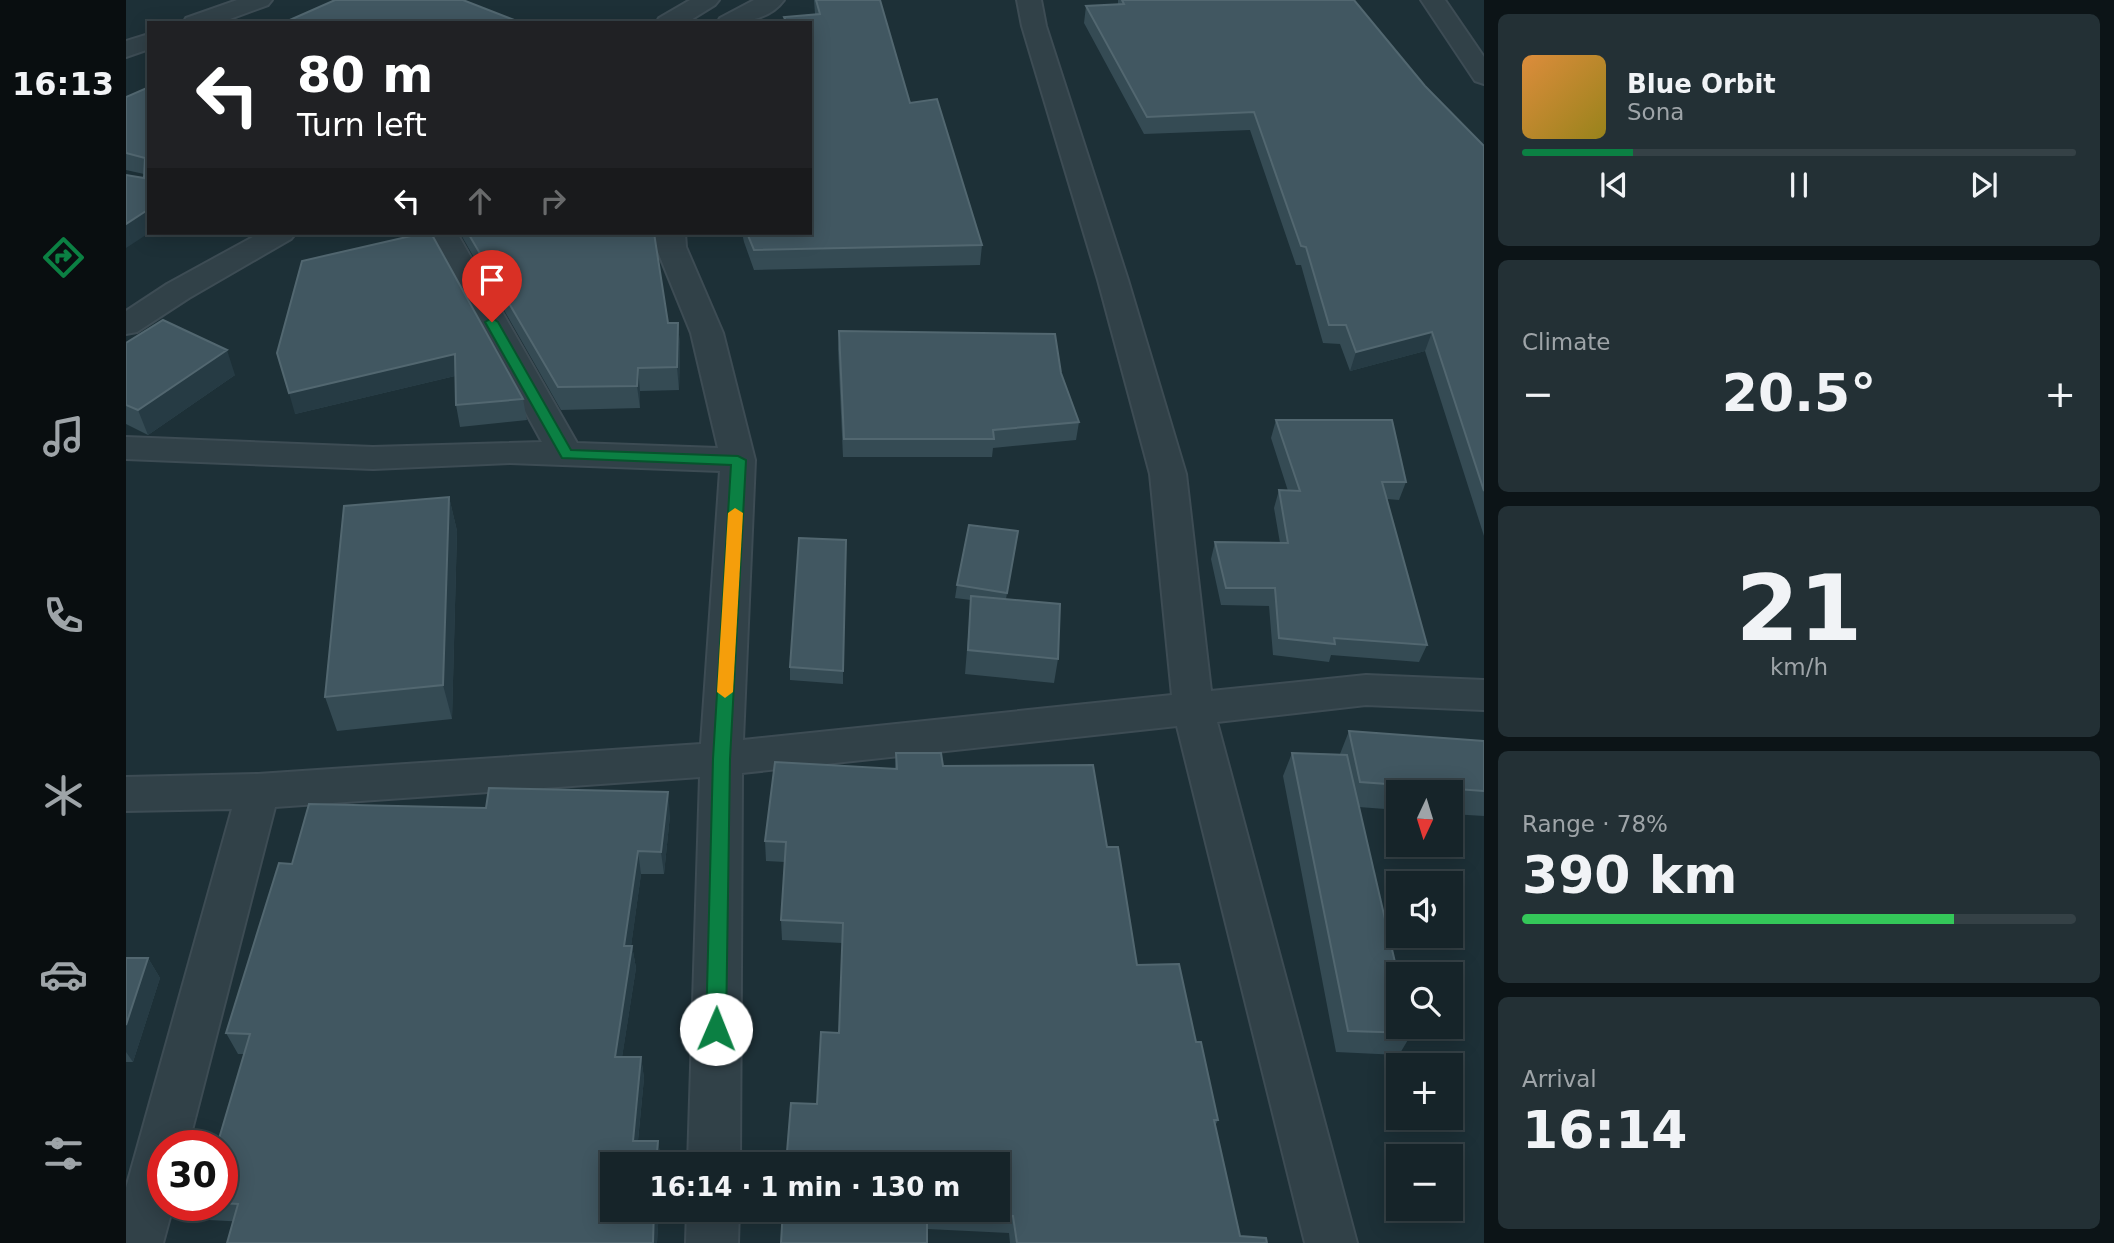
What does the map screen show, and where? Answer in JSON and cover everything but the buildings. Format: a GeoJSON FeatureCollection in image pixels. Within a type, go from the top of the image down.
{"type":"FeatureCollection","features":[{"type":"Feature","properties":{"kind":"street"},"geometry":{"type":"LineString","coordinates":[[201,21],[260,0]]}},
{"type":"Feature","properties":{"kind":"street"},"geometry":{"type":"LineString","coordinates":[[671,21],[707,0]]}},
{"type":"Feature","properties":{"kind":"street"},"geometry":{"type":"LineString","coordinates":[[733,21],[772,0]]}},
{"type":"Feature","properties":{"kind":"street"},"geometry":{"type":"LineString","coordinates":[[1029,0],[1034,26],[1113,280],[1168,474],[1193,708],[1331,1243]]}},
{"type":"Feature","properties":{"kind":"street"},"geometry":{"type":"LineString","coordinates":[[1433,0],[1484,76]]}},
{"type":"Feature","properties":{"kind":"street"},"geometry":{"type":"LineString","coordinates":[[126,49],[147,42]]}},
{"type":"Feature","properties":{"kind":"street"},"geometry":{"type":"LineString","coordinates":[[126,324],[178,291],[277,235]]}},
{"type":"Feature","properties":{"kind":"street"},"geometry":{"type":"LineString","coordinates":[[443,235],[567,455]]}},
{"type":"Feature","properties":{"kind":"street"},"geometry":{"type":"LineString","coordinates":[[670,235],[671,247],[707,333],[738,460],[721,759],[714,1152]]}},
{"type":"Feature","properties":{"kind":"street"},"geometry":{"type":"LineString","coordinates":[[126,449],[373,458],[509,452],[738,460]]}},
{"type":"Feature","properties":{"kind":"street"},"geometry":{"type":"LineString","coordinates":[[126,794],[258,791],[721,759],[1366,690],[1484,695]]}},
{"type":"Feature","properties":{"kind":"street"},"geometry":{"type":"LineString","coordinates":[[168,1130],[258,791]]}},
{"type":"Feature","properties":{"kind":"street"},"geometry":{"type":"LineString","coordinates":[[137,1243],[147,1206]]}},
{"type":"Feature","properties":{"kind":"street"},"geometry":{"type":"LineString","coordinates":[[712,1243],[713,1222]]}},
{"type":"Feature","properties":{"kind":"slow traffic"},"geometry":{"type":"LineString","coordinates":[[725,692],[735,513]]}},
{"type":"Feature","properties":{"kind":"route"},"geometry":{"type":"LineString","coordinates":[[492,322],[567,455],[738,460],[721,759],[716,1029]]}}]}
